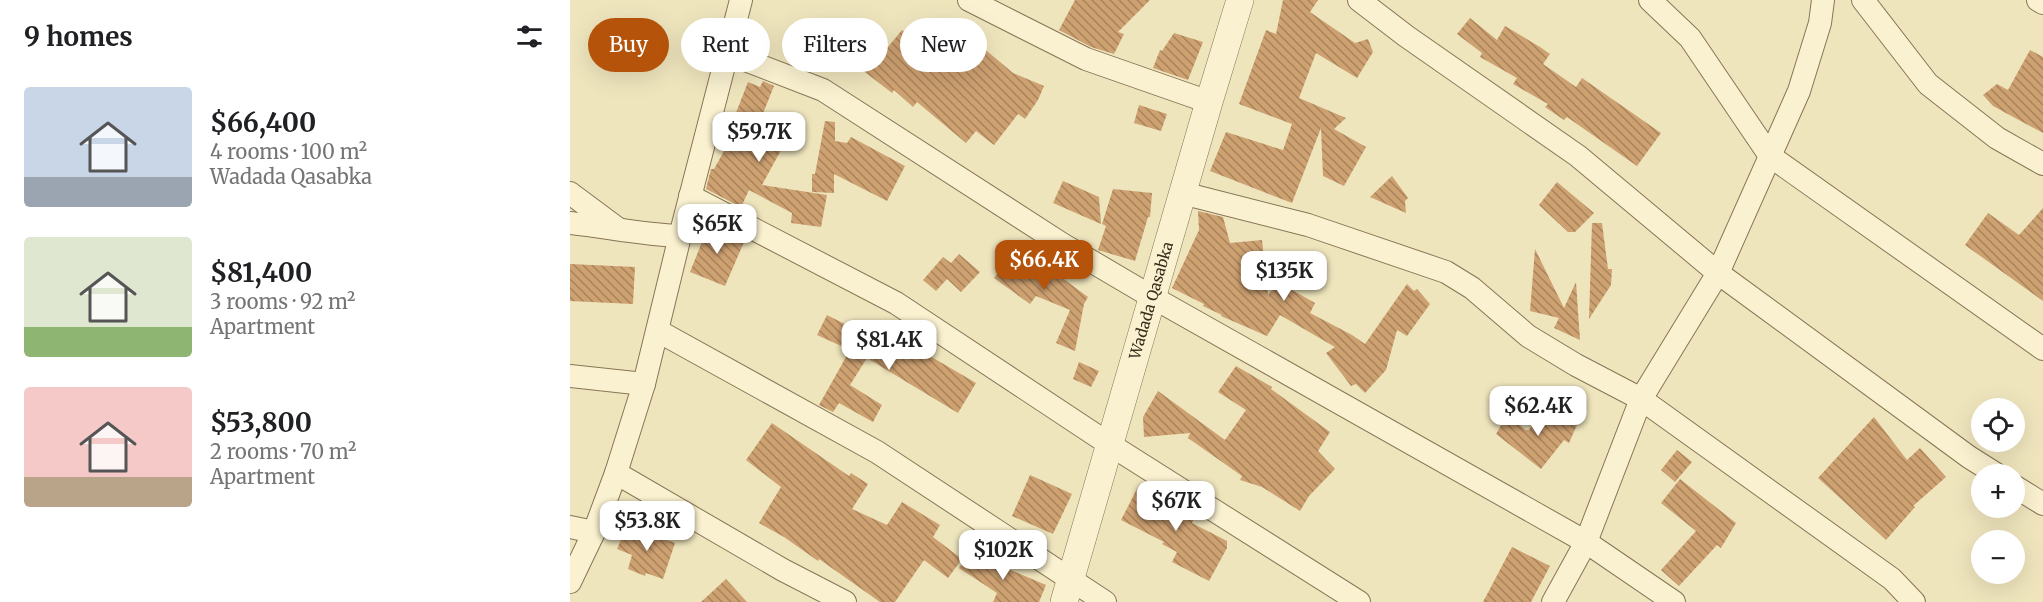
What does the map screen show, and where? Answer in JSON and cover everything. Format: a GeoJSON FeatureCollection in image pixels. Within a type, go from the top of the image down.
{"type":"FeatureCollection","features":[{"type":"Feature","properties":{"kind":"street"},"geometry":{"type":"LineString","coordinates":[[736,18],[741,0]]}},
{"type":"Feature","properties":{"kind":"street"},"geometry":{"type":"LineString","coordinates":[[969,0],[1086,59],[1209,102]]}},
{"type":"Feature","properties":{"kind":"street","name":"Wadada Qasabka"},"geometry":{"type":"LineString","coordinates":[[1067,591],[1240,0]]}},
{"type":"Feature","properties":{"kind":"street"},"geometry":{"type":"LineString","coordinates":[[1359,0],[1406,36],[1578,156],[1719,273],[1981,464]]}},
{"type":"Feature","properties":{"kind":"street"},"geometry":{"type":"LineString","coordinates":[[1650,0],[1690,38],[1770,156],[2043,349]]}},
{"type":"Feature","properties":{"kind":"street"},"geometry":{"type":"LineString","coordinates":[[1554,602],[1586,542],[1641,399],[1719,273],[1799,91],[1820,23],[1823,0]]}},
{"type":"Feature","properties":{"kind":"street"},"geometry":{"type":"LineString","coordinates":[[1863,0],[1928,84],[1997,138],[2043,164]]}},
{"type":"Feature","properties":{"kind":"street"},"geometry":{"type":"LineString","coordinates":[[2038,0],[2043,3]]}},
{"type":"Feature","properties":{"kind":"street"},"geometry":{"type":"LineString","coordinates":[[770,70],[823,90],[1062,244],[1586,542],[1674,602]]}},
{"type":"Feature","properties":{"kind":"street"},"geometry":{"type":"LineString","coordinates":[[570,582],[594,532],[616,473],[644,384],[722,72]]}},
{"type":"Feature","properties":{"kind":"street"},"geometry":{"type":"LineString","coordinates":[[570,193],[618,229]]}},
{"type":"Feature","properties":{"kind":"street"},"geometry":{"type":"LineString","coordinates":[[1182,193],[1308,225],[1446,272],[1472,288],[1528,336],[1576,365],[1641,399],[1892,579],[1914,602]]}},
{"type":"Feature","properties":{"kind":"street"},"geometry":{"type":"LineString","coordinates":[[690,196],[896,303],[1109,444],[1359,602]]}},
{"type":"Feature","properties":{"kind":"street"},"geometry":{"type":"LineString","coordinates":[[570,223],[650,235],[680,236]]}},
{"type":"Feature","properties":{"kind":"street"},"geometry":{"type":"LineString","coordinates":[[658,331],[877,452],[1067,591],[1105,602]]}},
{"type":"Feature","properties":{"kind":"street"},"geometry":{"type":"LineString","coordinates":[[570,376],[644,384]]}},
{"type":"Feature","properties":{"kind":"street"},"geometry":{"type":"LineString","coordinates":[[616,473],[773,564],[845,602]]}},
{"type":"Feature","properties":{"kind":"street"},"geometry":{"type":"LineString","coordinates":[[2025,493],[2043,504]]}},
{"type":"Feature","properties":{"kind":"street"},"geometry":{"type":"LineString","coordinates":[[570,528],[594,532]]}},
{"type":"Feature","properties":{"kind":"building"},"geometry":{"type":"Polygon","coordinates":[[[1075,0],[1150,0],[1118,32],[1124,34],[1114,54],[1091,47],[1059,30],[1075,0]]]}},
{"type":"Feature","properties":{"kind":"building"},"geometry":{"type":"Polygon","coordinates":[[[1283,0],[1318,0],[1310,12],[1355,43],[1368,39],[1373,52],[1357,78],[1316,53],[1299,98],[1346,118],[1334,129],[1366,147],[1344,186],[1323,176],[1321,128],[1292,203],[1210,171],[1226,132],[1283,150],[1292,124],[1239,104],[1266,30],[1276,34],[1283,0]]]}},
{"type":"Feature","properties":{"kind":"building"},"geometry":{"type":"Polygon","coordinates":[[[1470,18],[1497,40],[1505,26],[1540,47],[1550,54],[1543,64],[1576,87],[1582,78],[1661,133],[1637,166],[1567,117],[1564,120],[1545,107],[1548,104],[1513,84],[1517,78],[1480,57],[1482,53],[1457,34],[1470,18]]]}},
{"type":"Feature","properties":{"kind":"building"},"geometry":{"type":"Polygon","coordinates":[[[900,32],[900,72],[987,72],[987,51],[1013,73],[1044,86],[1025,119],[1018,114],[994,145],[976,131],[966,143],[917,102],[913,107],[894,90],[892,93],[865,72],[888,72],[888,47],[900,32]]]}},
{"type":"Feature","properties":{"kind":"building"},"geometry":{"type":"Polygon","coordinates":[[[1174,33],[1203,42],[1188,80],[1153,68],[1160,50],[1162,51],[1174,33]]]}},
{"type":"Feature","properties":{"kind":"building"},"geometry":{"type":"Polygon","coordinates":[[[2030,50],[2043,57],[2043,133],[1993,106],[1983,95],[1997,84],[2008,90],[2030,50]]]}},
{"type":"Feature","properties":{"kind":"building"},"geometry":{"type":"Polygon","coordinates":[[[763,81],[774,86],[758,126],[786,141],[762,185],[827,195],[821,227],[791,223],[792,213],[749,190],[741,207],[706,189],[711,169],[714,169],[738,126],[732,123],[748,82],[760,87],[763,81]]]}},
{"type":"Feature","properties":{"kind":"building"},"geometry":{"type":"Polygon","coordinates":[[[1139,105],[1167,114],[1161,131],[1134,123],[1139,105]]]}},
{"type":"Feature","properties":{"kind":"building"},"geometry":{"type":"Polygon","coordinates":[[[825,121],[835,122],[835,141],[847,143],[851,137],[905,166],[887,201],[834,174],[834,193],[812,192],[812,174],[815,174],[825,121]]]}},
{"type":"Feature","properties":{"kind":"building"},"geometry":{"type":"Polygon","coordinates":[[[1392,176],[1408,198],[1405,201],[1406,213],[1370,197],[1392,176]]]}},
{"type":"Feature","properties":{"kind":"building"},"geometry":{"type":"Polygon","coordinates":[[[1063,181],[1099,197],[1101,224],[1053,203],[1063,181]]]}},
{"type":"Feature","properties":{"kind":"building"},"geometry":{"type":"Polygon","coordinates":[[[1557,182],[1594,213],[1575,232],[1568,232],[1539,205],[1557,182]]]}},
{"type":"Feature","properties":{"kind":"building"},"geometry":{"type":"Polygon","coordinates":[[[1113,189],[1152,193],[1150,217],[1148,217],[1135,261],[1098,250],[1106,226],[1102,224],[1113,189]]]}},
{"type":"Feature","properties":{"kind":"building"},"geometry":{"type":"Polygon","coordinates":[[[2043,208],[2043,301],[1965,245],[1988,213],[2019,235],[2043,208]]]}},
{"type":"Feature","properties":{"kind":"building"},"geometry":{"type":"Polygon","coordinates":[[[1198,211],[1223,217],[1230,243],[1262,240],[1268,295],[1278,282],[1315,303],[1310,313],[1365,344],[1407,284],[1414,291],[1417,289],[1430,304],[1407,336],[1397,330],[1386,370],[1365,393],[1356,384],[1351,386],[1326,353],[1335,347],[1280,315],[1267,336],[1221,316],[1203,306],[1204,304],[1172,288],[1199,230],[1198,211]]]}},
{"type":"Feature","properties":{"kind":"building"},"geometry":{"type":"Polygon","coordinates":[[[710,222],[729,232],[727,235],[744,242],[725,286],[690,272],[710,222]]]}},
{"type":"Feature","properties":{"kind":"building"},"geometry":{"type":"Polygon","coordinates":[[[1592,223],[1602,223],[1608,269],[1612,269],[1611,285],[1589,319],[1592,223]]]}},
{"type":"Feature","properties":{"kind":"building"},"geometry":{"type":"Polygon","coordinates":[[[1019,246],[1088,297],[1084,304],[1075,351],[1056,343],[1070,310],[1036,296],[1030,304],[994,278],[1019,246]]]}},
{"type":"Feature","properties":{"kind":"building"},"geometry":{"type":"Polygon","coordinates":[[[1535,249],[1564,308],[1576,282],[1580,340],[1554,328],[1559,318],[1530,311],[1535,249]]]}},
{"type":"Feature","properties":{"kind":"building"},"geometry":{"type":"Polygon","coordinates":[[[959,254],[980,272],[961,292],[947,279],[936,291],[923,280],[943,257],[951,263],[959,254]]]}},
{"type":"Feature","properties":{"kind":"building"},"geometry":{"type":"Polygon","coordinates":[[[570,264],[635,267],[633,304],[570,301],[570,264]]]}},
{"type":"Feature","properties":{"kind":"building"},"geometry":{"type":"Polygon","coordinates":[[[827,315],[888,346],[894,335],[976,383],[958,413],[867,358],[850,385],[882,405],[873,422],[839,403],[833,412],[819,405],[850,350],[817,335],[827,315]]]}},
{"type":"Feature","properties":{"kind":"building"},"geometry":{"type":"Polygon","coordinates":[[[1079,362],[1099,371],[1091,387],[1073,379],[1079,362]]]}},
{"type":"Feature","properties":{"kind":"building"},"geometry":{"type":"Polygon","coordinates":[[[1236,366],[1272,387],[1271,389],[1330,432],[1318,451],[1335,469],[1309,496],[1300,511],[1262,487],[1240,480],[1242,476],[1188,438],[1190,433],[1144,437],[1143,417],[1158,391],[1225,440],[1246,410],[1218,392],[1236,366]]]}},
{"type":"Feature","properties":{"kind":"building"},"geometry":{"type":"Polygon","coordinates":[[[1542,410],[1577,425],[1569,443],[1564,440],[1541,469],[1496,434],[1507,415],[1529,430],[1542,410]]]}},
{"type":"Feature","properties":{"kind":"building"},"geometry":{"type":"Polygon","coordinates":[[[1874,417],[1907,460],[1920,448],[1946,477],[1913,506],[1915,507],[1886,540],[1818,478],[1874,417]]]}},
{"type":"Feature","properties":{"kind":"building"},"geometry":{"type":"Polygon","coordinates":[[[772,423],[849,476],[851,473],[868,484],[852,509],[887,525],[902,502],[940,525],[933,537],[962,559],[948,578],[924,560],[895,602],[880,602],[819,559],[818,561],[759,523],[781,487],[746,460],[772,423]]]}},
{"type":"Feature","properties":{"kind":"building"},"geometry":{"type":"Polygon","coordinates":[[[1677,450],[1692,462],[1675,482],[1661,470],[1677,450]]]}},
{"type":"Feature","properties":{"kind":"building"},"geometry":{"type":"Polygon","coordinates":[[[1030,475],[1072,494],[1053,534],[1012,516],[1030,475]]]}},
{"type":"Feature","properties":{"kind":"building"},"geometry":{"type":"Polygon","coordinates":[[[1680,479],[1736,523],[1721,548],[1717,545],[1679,586],[1661,570],[1696,531],[1661,503],[1680,479]]]}},
{"type":"Feature","properties":{"kind":"building"},"geometry":{"type":"Polygon","coordinates":[[[1139,485],[1195,516],[1192,523],[1227,541],[1227,548],[1209,581],[1172,562],[1177,552],[1162,544],[1164,542],[1121,520],[1139,485]]]}},
{"type":"Feature","properties":{"kind":"building"},"geometry":{"type":"Polygon","coordinates":[[[627,526],[675,543],[663,579],[646,573],[645,576],[628,569],[632,555],[617,549],[627,526]]]}},
{"type":"Feature","properties":{"kind":"building"},"geometry":{"type":"Polygon","coordinates":[[[1512,547],[1550,566],[1531,602],[1483,602],[1512,547]]]}},
{"type":"Feature","properties":{"kind":"building"},"geometry":{"type":"Polygon","coordinates":[[[972,549],[1006,572],[1008,569],[1046,585],[1039,602],[993,602],[997,593],[959,568],[972,549]]]}},
{"type":"Feature","properties":{"kind":"building"},"geometry":{"type":"Polygon","coordinates":[[[726,579],[747,602],[701,602],[726,579]]]}}]}
